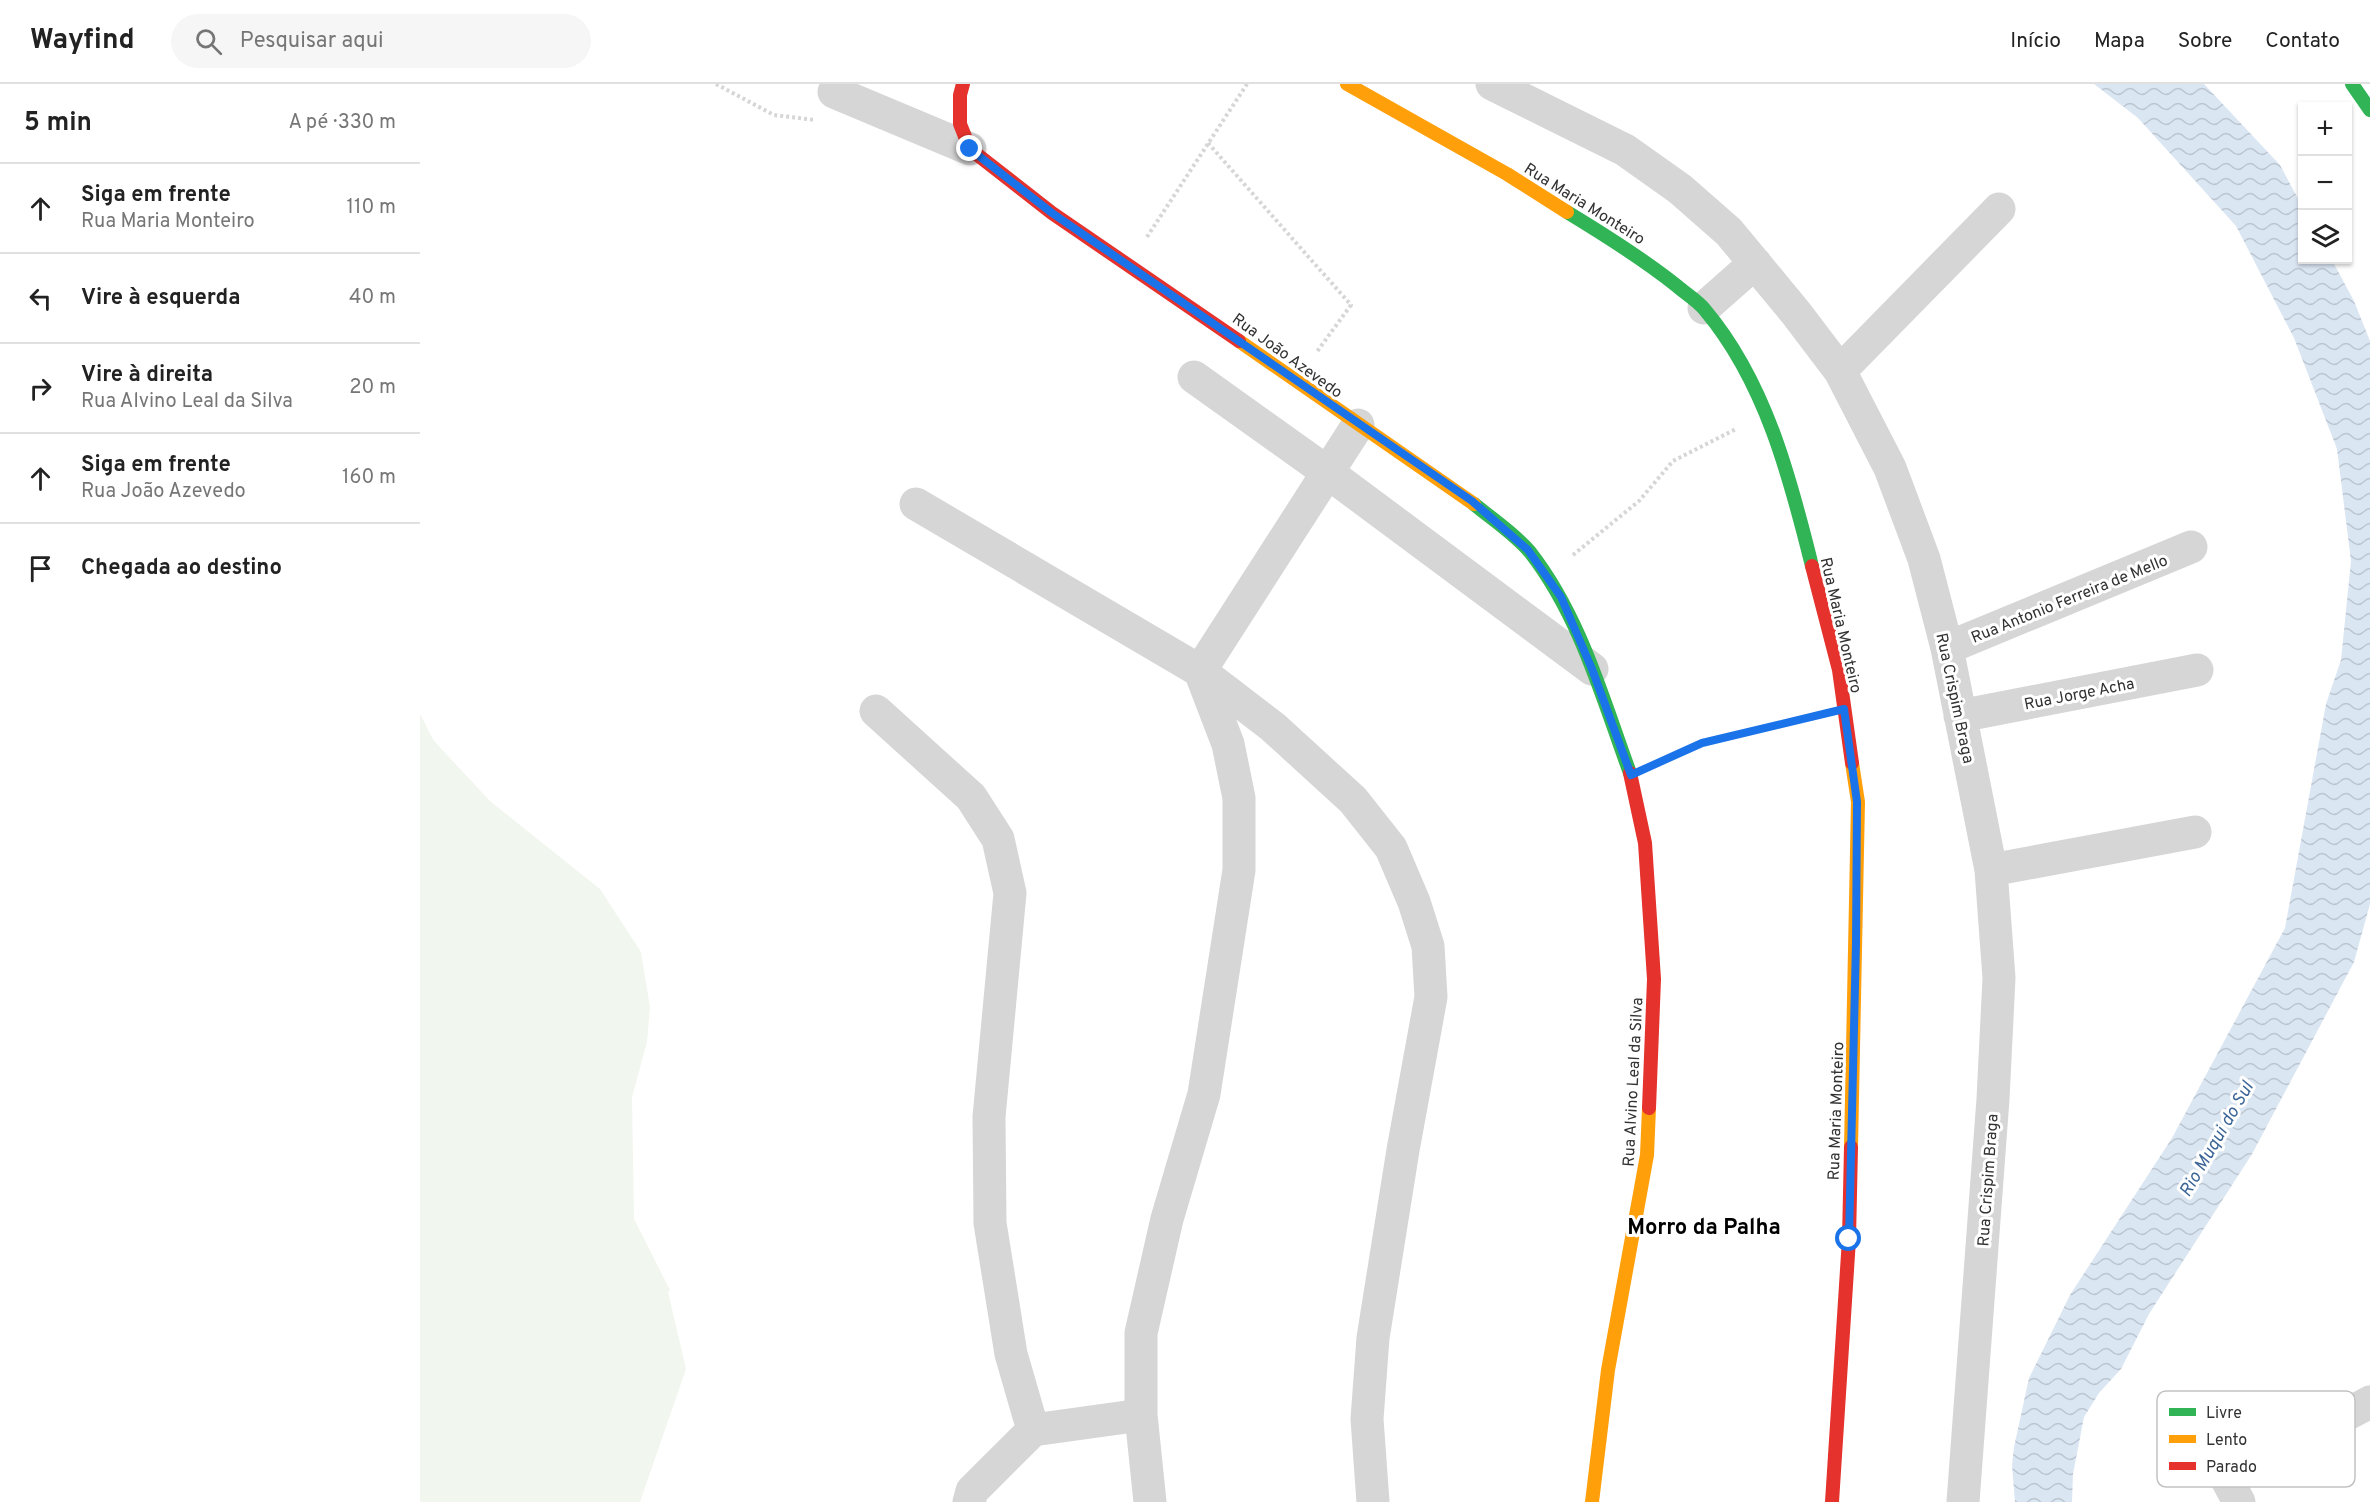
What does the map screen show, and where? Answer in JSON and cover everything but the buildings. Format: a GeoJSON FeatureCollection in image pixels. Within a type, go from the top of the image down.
{"type":"FeatureCollection","features":[{"type":"Feature","properties":{"kind":"street"},"geometry":{"type":"LineString","coordinates":[[963,84],[960,95],[960,124],[970,149]]}},
{"type":"Feature","properties":{"kind":"street","name":"Rua Maria Monteiro"},"geometry":{"type":"LineString","coordinates":[[1347,84],[1507,174],[1636,254],[1704,308],[1738,356],[1766,415],[1793,489],[1839,670],[1857,802],[1849,1239],[1832,1502]]}},
{"type":"Feature","properties":{"kind":"street","name":"Rua Crispim Braga"},"geometry":{"type":"LineString","coordinates":[[1492,84],[1625,150],[1680,189],[1729,232],[1840,371],[1890,468],[1923,559],[1947,648],[1991,870],[2000,978],[1963,1502]]}},
{"type":"Feature","properties":{"kind":"street"},"geometry":{"type":"LineString","coordinates":[[2352,84],[2370,110]]}},
{"type":"Feature","properties":{"kind":"street"},"geometry":{"type":"LineString","coordinates":[[828,106],[970,149]]}},
{"type":"Feature","properties":{"kind":"street","name":"Rua João Azevedo"},"geometry":{"type":"LineString","coordinates":[[970,149],[1052,213],[1472,501],[1528,550],[1561,597],[1592,669]]}},
{"type":"Feature","properties":{"kind":"street"},"geometry":{"type":"LineString","coordinates":[[1840,371],[2000,209]]}},
{"type":"Feature","properties":{"kind":"street"},"geometry":{"type":"LineString","coordinates":[[1704,308],[1755,263]]}},
{"type":"Feature","properties":{"kind":"street"},"geometry":{"type":"LineString","coordinates":[[1194,377],[1327,472],[1592,669]]}},
{"type":"Feature","properties":{"kind":"street"},"geometry":{"type":"LineString","coordinates":[[1200,671],[1358,425]]}},
{"type":"Feature","properties":{"kind":"street"},"geometry":{"type":"LineString","coordinates":[[916,504],[1200,671],[1274,727],[1353,800],[1391,848],[1414,902],[1428,946],[1431,997],[1403,1150],[1373,1338],[1367,1419],[1374,1502]]}},
{"type":"Feature","properties":{"kind":"street","name":"Rua Antonio Ferreira de Mello"},"geometry":{"type":"LineString","coordinates":[[1947,648],[2191,548]]}},
{"type":"Feature","properties":{"kind":"street","name":"Rua Alvino Leal da Silva"},"geometry":{"type":"LineString","coordinates":[[1592,669],[1631,775],[1645,843],[1654,979],[1647,1155],[1608,1370],[1592,1502]]}},
{"type":"Feature","properties":{"kind":"street","name":"Rua Jorge Acha"},"geometry":{"type":"LineString","coordinates":[[1960,716],[2198,670]]}},
{"type":"Feature","properties":{"kind":"street"},"geometry":{"type":"LineString","coordinates":[[1149,1502],[1141,1415],[1141,1333],[1167,1219],[1204,1094],[1239,870],[1239,798],[1228,744],[1200,671]]}},
{"type":"Feature","properties":{"kind":"street"},"geometry":{"type":"LineString","coordinates":[[876,711],[971,797],[998,839],[1010,893],[988,1117],[990,1223],[1011,1354],[1033,1430]]}},
{"type":"Feature","properties":{"kind":"street"},"geometry":{"type":"LineString","coordinates":[[1991,870],[2195,832]]}},
{"type":"Feature","properties":{"kind":"street"},"geometry":{"type":"LineString","coordinates":[[2355,1410],[2370,1402]]}},
{"type":"Feature","properties":{"kind":"street"},"geometry":{"type":"LineString","coordinates":[[969,1502],[972,1491],[1033,1430],[1141,1415]]}},
{"type":"Feature","properties":{"kind":"street"},"geometry":{"type":"LineString","coordinates":[[2231,1487],[2239,1502]]}},
{"type":"Feature","properties":{"kind":"path"},"geometry":{"type":"LineString","coordinates":[[716,84],[774,115],[828,106]]}},
{"type":"Feature","properties":{"kind":"path"},"geometry":{"type":"LineString","coordinates":[[1129,265],[1246,84]]}},
{"type":"Feature","properties":{"kind":"path"},"geometry":{"type":"LineString","coordinates":[[1208,143],[1351,305],[1296,381]]}},
{"type":"Feature","properties":{"kind":"path"},"geometry":{"type":"LineString","coordinates":[[1547,577],[1639,501],[1673,461],[1766,415]]}},
{"type":"Feature","properties":{"kind":"path"},"geometry":{"type":"LineString","coordinates":[[1631,775],[1702,743],[1844,709]]}},
{"type":"Feature","properties":{"kind":"shaded area"},"geometry":{"type":"Polygon","coordinates":[[[420,714],[434,741],[490,801],[600,889],[641,952],[650,1007],[647,1042],[632,1097],[634,1219],[670,1290],[668,1292],[686,1369],[640,1502],[420,1502],[420,714]]]}},
{"type":"Feature","properties":{"kind":"water","name":"Rio Muqui do Sul"},"geometry":{"type":"Polygon","coordinates":[[[2094,84],[2204,84],[2280,165],[2298,199],[2298,264],[2334,264],[2354,301],[2370,341],[2370,904],[2354,962],[2252,1154],[2149,1314],[2121,1369],[2099,1393],[2084,1417],[2073,1474],[2072,1502],[2015,1502],[2012,1465],[2014,1447],[2029,1378],[2070,1295],[2172,1138],[2285,928],[2326,704],[2341,660],[2351,561],[2337,449],[2294,338],[2236,226],[2138,118],[2094,84]]]}},
{"type":"Feature","properties":{"kind":"traffic: fast"},"geometry":{"type":"LineString","coordinates":[[2352,84],[2370,110]]}},
{"type":"Feature","properties":{"kind":"traffic: fast"},"geometry":{"type":"LineString","coordinates":[[1567,212],[1637,256],[1692,298],[1705,310],[1726,338],[1744,367],[1773,431],[1812,566]]}},
{"type":"Feature","properties":{"kind":"traffic: fast"},"geometry":{"type":"LineString","coordinates":[[1474,504],[1524,545],[1548,577],[1563,603],[1588,658],[1630,773]]}},
{"type":"Feature","properties":{"kind":"traffic: slow"},"geometry":{"type":"LineString","coordinates":[[1347,84],[1507,174],[1567,212]]}},
{"type":"Feature","properties":{"kind":"traffic: slow"},"geometry":{"type":"LineString","coordinates":[[1239,341],[1474,504]]}},
{"type":"Feature","properties":{"kind":"traffic: slow"},"geometry":{"type":"LineString","coordinates":[[1851,1147],[1858,802],[1852,763]]}},
{"type":"Feature","properties":{"kind":"traffic: slow"},"geometry":{"type":"LineString","coordinates":[[1592,1502],[1608,1370],[1647,1155],[1649,1108]]}},
{"type":"Feature","properties":{"kind":"traffic: jam"},"geometry":{"type":"LineString","coordinates":[[963,84],[960,95],[960,124],[970,149],[1052,213],[1239,341]]}},
{"type":"Feature","properties":{"kind":"traffic: jam"},"geometry":{"type":"LineString","coordinates":[[1812,566],[1839,670],[1852,763]]}},
{"type":"Feature","properties":{"kind":"traffic: jam"},"geometry":{"type":"LineString","coordinates":[[1630,773],[1645,843],[1654,979],[1649,1108]]}},
{"type":"Feature","properties":{"kind":"traffic: jam"},"geometry":{"type":"LineString","coordinates":[[1832,1502],[1849,1239],[1851,1147]]}},
{"type":"Feature","properties":{"kind":"district","name":"Morro da Palha"},"geometry":{"type":"Point","coordinates":[1704,1226]}},
{"type":"Feature","properties":{"kind":"route"},"geometry":{"type":"LineString","coordinates":[[970,149],[1052,213],[1472,501],[1528,550],[1561,597],[1592,669],[1631,775],[1702,743],[1844,709],[1857,802],[1849,1239]]}}]}
